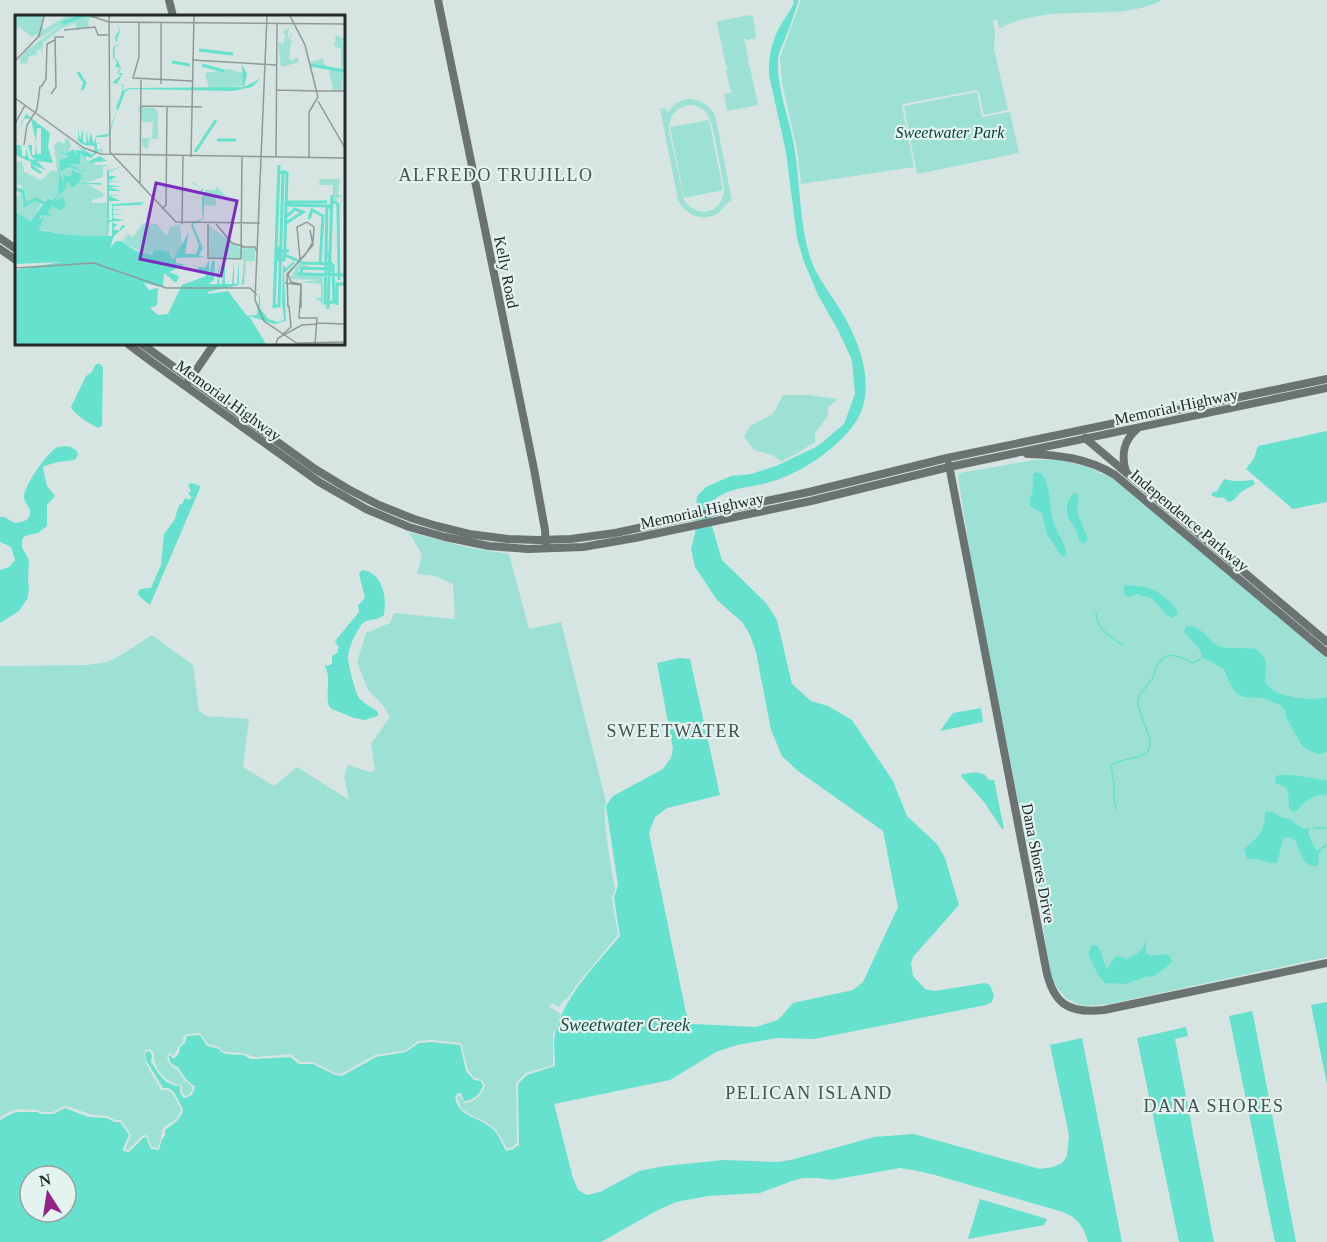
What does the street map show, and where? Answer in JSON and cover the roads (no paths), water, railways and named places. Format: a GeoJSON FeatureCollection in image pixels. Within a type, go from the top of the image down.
{"type":"FeatureCollection","features":[{"type":"Feature","properties":{"kind":"main road"},"geometry":{"type":"LineString","coordinates":[[169,0],[172,15]]}},
{"type":"Feature","properties":{"kind":"main road","name":"Kelly Road"},"geometry":{"type":"LineString","coordinates":[[438,0],[536,479],[546,544]]}},
{"type":"Feature","properties":{"kind":"main road"},"geometry":{"type":"LineString","coordinates":[[0,238],[15,248]]}},
{"type":"Feature","properties":{"kind":"main road"},"geometry":{"type":"LineString","coordinates":[[0,249],[15,259]]}},
{"type":"Feature","properties":{"kind":"main road","name":"Memorial Highway"},"geometry":{"type":"LineString","coordinates":[[130,345],[188,382],[293,458],[353,492],[414,519],[478,535],[583,547],[695,520],[713,512],[830,492]]}},
{"type":"Feature","properties":{"kind":"main road","name":"Memorial Highway"},"geometry":{"type":"LineString","coordinates":[[143,345],[188,382]]}},
{"type":"Feature","properties":{"kind":"main road"},"geometry":{"type":"LineString","coordinates":[[188,382],[213,345]]}},
{"type":"Feature","properties":{"kind":"main road","name":"Memorial Highway"},"geometry":{"type":"LineString","coordinates":[[1294,391],[1327,379]]}},
{"type":"Feature","properties":{"kind":"main road","name":"Memorial Highway"},"geometry":{"type":"LineString","coordinates":[[695,520],[713,521],[916,470],[1080,434],[1294,391],[1327,388]]}},
{"type":"Feature","properties":{"kind":"main road","name":"Memorial Highway"},"geometry":{"type":"LineString","coordinates":[[948,463],[1069,442],[1080,434],[1139,428],[1162,418]]}},
{"type":"Feature","properties":{"kind":"main road"},"geometry":{"type":"LineString","coordinates":[[1126,473],[1123,450],[1130,436],[1139,428]]}},
{"type":"Feature","properties":{"kind":"main road","name":"Independence Parkway"},"geometry":{"type":"LineString","coordinates":[[1080,434],[1327,642]]}},
{"type":"Feature","properties":{"kind":"main road","name":"Independence Parkway"},"geometry":{"type":"LineString","coordinates":[[1014,453],[1069,457],[1094,464],[1115,475],[1327,653]]}},
{"type":"Feature","properties":{"kind":"main road","name":"Dana Shores Drive"},"geometry":{"type":"LineString","coordinates":[[948,463],[1046,969],[1050,985],[1057,997],[1065,1005],[1078,1011],[1104,1010],[1327,963]]}},
{"type":"Feature","properties":{"kind":"water","name":"Sweetwater Creek"},"geometry":{"type":"Polygon","coordinates":[[[793,0],[798,0],[779,54],[778,70],[781,94],[795,152],[807,248],[814,267],[848,323],[860,351],[866,381],[865,396],[862,410],[855,423],[838,442],[817,459],[782,478],[733,490],[711,502],[712,526],[722,560],[766,603],[777,620],[792,684],[811,701],[828,706],[852,720],[893,781],[907,816],[937,844],[945,858],[959,905],[913,957],[911,964],[913,976],[925,989],[934,991],[985,983],[990,985],[994,995],[992,1002],[986,1005],[814,1039],[777,1038],[737,1045],[716,1052],[670,1080],[554,1104],[573,1178],[578,1190],[587,1195],[600,1192],[639,1171],[665,1166],[724,1160],[776,1162],[874,1137],[914,1134],[1040,1169],[1053,1167],[1062,1163],[1067,1156],[1069,1135],[1050,1045],[1082,1038],[1122,1242],[1088,1242],[1080,1224],[1063,1212],[935,1175],[900,1168],[832,1180],[803,1178],[760,1193],[708,1196],[676,1202],[601,1242],[0,1242],[0,1120],[13,1113],[54,1114],[65,1108],[88,1117],[107,1118],[120,1122],[129,1135],[123,1151],[129,1152],[147,1137],[151,1149],[159,1150],[165,1130],[177,1121],[183,1109],[174,1092],[169,1088],[163,1088],[145,1055],[149,1051],[152,1055],[151,1062],[159,1075],[170,1084],[180,1086],[180,1093],[183,1097],[192,1095],[195,1086],[187,1080],[178,1067],[170,1062],[169,1055],[174,1059],[187,1036],[200,1035],[207,1046],[219,1049],[226,1054],[244,1055],[250,1059],[290,1057],[299,1064],[313,1064],[342,1076],[376,1057],[406,1052],[419,1043],[460,1045],[466,1071],[474,1080],[481,1081],[483,1086],[471,1100],[464,1101],[461,1093],[458,1093],[455,1098],[457,1105],[461,1110],[494,1130],[506,1151],[518,1145],[519,1149],[518,1084],[527,1075],[555,1066],[555,1034],[566,1006],[582,982],[620,936],[614,898],[618,885],[606,806],[613,796],[663,769],[671,758],[673,749],[657,663],[679,658],[690,659],[720,795],[667,808],[655,817],[649,833],[686,1013],[692,1024],[756,1027],[778,1020],[793,1003],[853,990],[863,982],[898,907],[883,831],[798,771],[782,756],[771,730],[756,652],[750,635],[742,622],[717,600],[695,567],[691,549],[695,533],[697,496],[706,487],[731,476],[751,474],[776,466],[818,446],[844,424],[855,394],[852,360],[818,295],[797,238],[786,152],[769,75],[774,39],[791,9],[793,0]]]}},
{"type":"Feature","properties":{"kind":"water"},"geometry":{"type":"Polygon","coordinates":[[[96,364],[103,367],[102,426],[98,428],[79,416],[71,407],[86,376],[91,373],[96,364]]]}},
{"type":"Feature","properties":{"kind":"water"},"geometry":{"type":"Polygon","coordinates":[[[1327,431],[1327,502],[1293,509],[1246,469],[1254,458],[1258,446],[1327,431]]]}},
{"type":"Feature","properties":{"kind":"water"},"geometry":{"type":"Polygon","coordinates":[[[65,446],[77,451],[78,455],[75,460],[58,462],[44,466],[43,469],[47,486],[55,496],[47,505],[47,526],[38,533],[25,536],[22,540],[22,547],[29,560],[27,599],[19,611],[0,623],[0,570],[9,567],[15,560],[11,547],[0,542],[0,517],[15,523],[25,521],[30,516],[24,496],[28,485],[52,451],[57,447],[65,446]]]}},
{"type":"Feature","properties":{"kind":"water"},"geometry":{"type":"Polygon","coordinates":[[[1035,472],[1042,474],[1045,479],[1053,521],[1065,548],[1066,556],[1062,557],[1047,534],[1042,513],[1030,504],[1035,472]]]}},
{"type":"Feature","properties":{"kind":"water"},"geometry":{"type":"Polygon","coordinates":[[[1224,479],[1253,480],[1255,484],[1228,502],[1223,497],[1218,498],[1211,495],[1217,491],[1224,479]]]}},
{"type":"Feature","properties":{"kind":"water"},"geometry":{"type":"Polygon","coordinates":[[[192,483],[200,488],[150,605],[138,593],[140,589],[151,588],[161,565],[164,534],[175,519],[180,504],[185,498],[190,500],[188,493],[191,491],[188,484],[192,483]]]}},
{"type":"Feature","properties":{"kind":"water"},"geometry":{"type":"Polygon","coordinates":[[[1074,493],[1079,495],[1077,512],[1088,539],[1085,543],[1079,540],[1076,529],[1067,514],[1068,503],[1074,493]]]}},
{"type":"Feature","properties":{"kind":"water"},"geometry":{"type":"Polygon","coordinates":[[[362,570],[375,575],[382,587],[385,601],[384,615],[363,623],[348,653],[350,672],[359,698],[378,712],[378,716],[364,720],[354,718],[329,706],[328,674],[324,665],[332,664],[332,656],[338,652],[339,648],[335,641],[359,612],[358,605],[365,598],[359,574],[362,570]]]}},
{"type":"Feature","properties":{"kind":"water"},"geometry":{"type":"Polygon","coordinates":[[[1126,585],[1154,590],[1176,608],[1178,614],[1173,618],[1170,617],[1149,597],[1137,594],[1125,596],[1123,588],[1126,585]]]}},
{"type":"Feature","properties":{"kind":"water"},"geometry":{"type":"Polygon","coordinates":[[[1186,626],[1200,630],[1219,646],[1258,650],[1266,661],[1265,682],[1277,692],[1311,699],[1327,697],[1327,752],[1318,754],[1302,746],[1280,705],[1263,698],[1243,697],[1236,693],[1224,669],[1204,658],[1201,659],[1199,648],[1184,632],[1186,626]]]}},
{"type":"Feature","properties":{"kind":"water"},"geometry":{"type":"Polygon","coordinates":[[[981,708],[983,722],[940,731],[953,713],[981,708]]]}},
{"type":"Feature","properties":{"kind":"water"},"geometry":{"type":"Polygon","coordinates":[[[976,772],[985,775],[989,780],[994,780],[1004,829],[961,776],[976,772]]]}},
{"type":"Feature","properties":{"kind":"water"},"geometry":{"type":"Polygon","coordinates":[[[1279,775],[1327,780],[1327,794],[1310,799],[1293,812],[1289,808],[1286,789],[1276,784],[1275,777],[1279,775]]]}},
{"type":"Feature","properties":{"kind":"water"},"geometry":{"type":"Polygon","coordinates":[[[1265,812],[1290,819],[1304,829],[1314,828],[1309,829],[1308,833],[1316,850],[1322,848],[1317,866],[1305,862],[1296,841],[1288,837],[1283,839],[1277,863],[1247,859],[1244,849],[1260,834],[1264,825],[1265,812]]]}},
{"type":"Feature","properties":{"kind":"water"},"geometry":{"type":"Polygon","coordinates":[[[1145,942],[1146,953],[1169,955],[1172,961],[1153,977],[1148,976],[1125,984],[1105,983],[1098,975],[1088,954],[1092,945],[1096,945],[1107,969],[1117,956],[1128,959],[1141,951],[1145,942]]]}},
{"type":"Feature","properties":{"kind":"water"},"geometry":{"type":"Polygon","coordinates":[[[1327,1002],[1327,1085],[1311,1005],[1327,1002]]]}},
{"type":"Feature","properties":{"kind":"water"},"geometry":{"type":"Polygon","coordinates":[[[1252,1011],[1296,1242],[1275,1242],[1229,1016],[1252,1011]]]}},
{"type":"Feature","properties":{"kind":"water"},"geometry":{"type":"Polygon","coordinates":[[[1186,1027],[1188,1036],[1175,1039],[1214,1242],[1179,1242],[1137,1038],[1186,1027]]]}},
{"type":"Feature","properties":{"kind":"water"},"geometry":{"type":"Polygon","coordinates":[[[980,1199],[1047,1219],[1044,1225],[968,1239],[980,1199]]]}},
{"type":"Feature","properties":{"kind":"waterway"},"geometry":{"type":"LineString","coordinates":[[1096,613],[1102,629],[1124,646]]}},
{"type":"Feature","properties":{"kind":"waterway"},"geometry":{"type":"LineString","coordinates":[[1116,809],[1111,765],[1144,755],[1149,748],[1149,735],[1138,703],[1141,693],[1165,657],[1174,656],[1193,663],[1201,659]]}},
{"type":"Feature","properties":{"kind":"waterway"},"geometry":{"type":"LineString","coordinates":[[1314,828],[1327,828]]}},
{"type":"Feature","properties":{"kind":"waterway"},"geometry":{"type":"LineString","coordinates":[[1322,848],[1327,845]]}},
{"type":"Feature","properties":{"kind":"district","name":"ALFREDO TRUJILLO"},"geometry":{"type":"Point","coordinates":[496,175]}},
{"type":"Feature","properties":{"kind":"district","name":"SWEETWATER"},"geometry":{"type":"Point","coordinates":[674,731]}},
{"type":"Feature","properties":{"kind":"district","name":"PELICAN ISLAND"},"geometry":{"type":"Point","coordinates":[809,1093]}},
{"type":"Feature","properties":{"kind":"district","name":"DANA SHORES"},"geometry":{"type":"Point","coordinates":[1214,1106]}},
{"type":"Feature","properties":{"kind":"park label","name":"Sweetwater Park"},"geometry":{"type":"Point","coordinates":[950,132]}}]}
